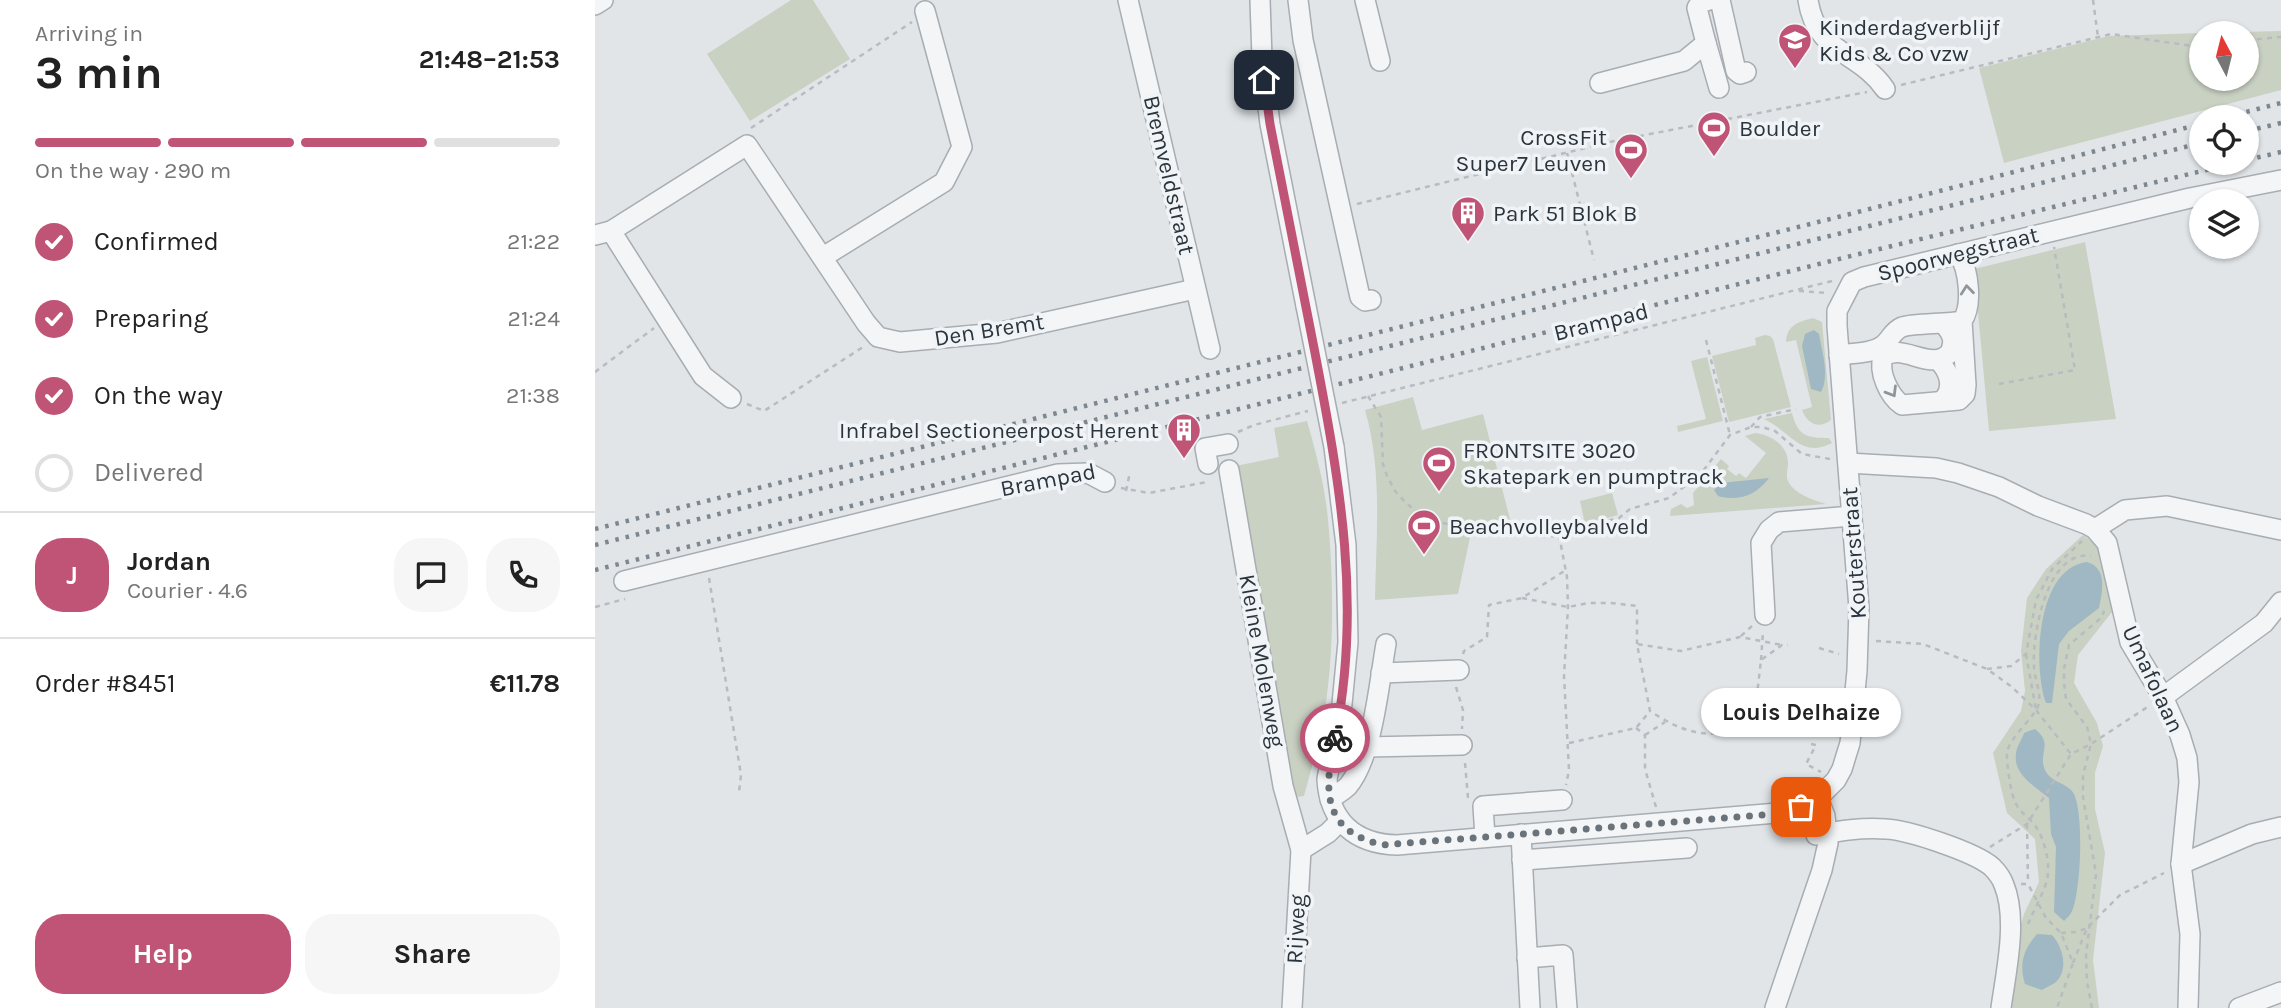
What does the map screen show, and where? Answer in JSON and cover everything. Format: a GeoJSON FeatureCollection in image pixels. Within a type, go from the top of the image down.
{"type":"FeatureCollection","features":[{"type":"Feature","properties":{"kind":"street"},"geometry":{"type":"LineString","coordinates":[[595,5],[603,0]]}},
{"type":"Feature","properties":{"kind":"street","name":"Bremveldstraat"},"geometry":{"type":"LineString","coordinates":[[1128,0],[1210,349]]}},
{"type":"Feature","properties":{"kind":"street"},"geometry":{"type":"LineString","coordinates":[[1260,0],[1262,58],[1270,124],[1334,447],[1346,545],[1347,642],[1342,704],[1328,770],[1330,799],[1340,821],[1363,839],[1383,845],[1776,814],[1810,803],[1821,834],[1822,870],[1775,1008]]}},
{"type":"Feature","properties":{"kind":"street"},"geometry":{"type":"LineString","coordinates":[[1298,0],[1303,40],[1360,297],[1365,301],[1371,300]]}},
{"type":"Feature","properties":{"kind":"street"},"geometry":{"type":"LineString","coordinates":[[1365,0],[1380,61]]}},
{"type":"Feature","properties":{"kind":"street"},"geometry":{"type":"LineString","coordinates":[[1709,0],[1700,2],[1697,8],[1719,88]]}},
{"type":"Feature","properties":{"kind":"street"},"geometry":{"type":"LineString","coordinates":[[1720,0],[1736,71],[1740,74],[1746,72]]}},
{"type":"Feature","properties":{"kind":"street"},"geometry":{"type":"LineString","coordinates":[[1808,0],[1810,18],[1819,34],[1877,78],[1885,89]]}},
{"type":"Feature","properties":{"kind":"street"},"geometry":{"type":"LineString","coordinates":[[823,257],[944,182],[962,147],[925,11]]}},
{"type":"Feature","properties":{"kind":"street"},"geometry":{"type":"LineString","coordinates":[[1600,83],[1684,61],[1706,43]]}},
{"type":"Feature","properties":{"kind":"street"},"geometry":{"type":"LineString","coordinates":[[730,398],[702,376],[666,320],[603,233],[747,145],[878,337]]}},
{"type":"Feature","properties":{"kind":"street","name":"Spoorwegstraat"},"geometry":{"type":"LineString","coordinates":[[1961,258],[2190,198],[2281,180]]}},
{"type":"Feature","properties":{"kind":"street"},"geometry":{"type":"LineString","coordinates":[[2259,195],[2281,190]]}},
{"type":"Feature","properties":{"kind":"street","name":"Spoorwegstraat"},"geometry":{"type":"LineString","coordinates":[[1837,290],[1864,277],[2053,241],[2189,209]]}},
{"type":"Feature","properties":{"kind":"street"},"geometry":{"type":"LineString","coordinates":[[1938,360],[1950,353],[1954,343],[1953,323],[1969,307],[1961,258]]}},
{"type":"Feature","properties":{"kind":"street","name":"Den Bremt"},"geometry":{"type":"LineString","coordinates":[[878,337],[900,342],[997,333],[1195,289]]}},
{"type":"Feature","properties":{"kind":"street","name":"Kouterstraat"},"geometry":{"type":"LineString","coordinates":[[1810,803],[1836,780],[1842,769],[1850,743],[1858,648],[1859,608],[1839,355],[1837,290]]}},
{"type":"Feature","properties":{"kind":"street"},"geometry":{"type":"LineString","coordinates":[[1839,355],[1870,351],[1883,346],[1892,334],[1903,327],[1953,323]]}},
{"type":"Feature","properties":{"kind":"street"},"geometry":{"type":"LineString","coordinates":[[1942,401],[1948,396],[1950,387],[1947,369],[1938,360],[1896,352],[1887,354],[1881,363],[1881,371],[1895,400],[1902,405],[1959,400],[1965,394],[1966,385],[1953,323]]}},
{"type":"Feature","properties":{"kind":"street"},"geometry":{"type":"LineString","coordinates":[[1208,464],[1205,448],[1228,444]]}},
{"type":"Feature","properties":{"kind":"street"},"geometry":{"type":"LineString","coordinates":[[1848,463],[1909,466],[1958,473],[1999,487],[2095,529],[2125,510],[2167,506],[2281,530]]}},
{"type":"Feature","properties":{"kind":"street","name":"Kleine Molenweg"},"geometry":{"type":"LineString","coordinates":[[1229,470],[1283,786],[1301,850]]}},
{"type":"Feature","properties":{"kind":"street"},"geometry":{"type":"LineString","coordinates":[[629,589],[1058,474],[1088,473],[1105,482]]}},
{"type":"Feature","properties":{"kind":"street"},"geometry":{"type":"LineString","coordinates":[[1765,615],[1761,543],[1769,530],[1779,522],[1852,516]]}},
{"type":"Feature","properties":{"kind":"street","name":"Umafolaan"},"geometry":{"type":"LineString","coordinates":[[2095,529],[2107,543],[2130,642],[2162,697],[2180,735],[2187,758],[2189,782],[2181,864],[2190,934],[2188,1008]]}},
{"type":"Feature","properties":{"kind":"street"},"geometry":{"type":"LineString","coordinates":[[2162,697],[2265,623],[2281,602]]}},
{"type":"Feature","properties":{"kind":"street"},"geometry":{"type":"LineString","coordinates":[[1330,799],[1347,788],[1367,747],[1386,644]]}},
{"type":"Feature","properties":{"kind":"street"},"geometry":{"type":"LineString","coordinates":[[1381,673],[1459,670]]}},
{"type":"Feature","properties":{"kind":"street"},"geometry":{"type":"LineString","coordinates":[[1367,747],[1462,745]]}},
{"type":"Feature","properties":{"kind":"street"},"geometry":{"type":"LineString","coordinates":[[1485,837],[1483,806],[1563,800]]}},
{"type":"Feature","properties":{"kind":"street"},"geometry":{"type":"LineString","coordinates":[[1528,802],[1522,860],[1530,1008]]}},
{"type":"Feature","properties":{"kind":"street"},"geometry":{"type":"LineString","coordinates":[[1301,850],[1328,833],[1340,821]]}},
{"type":"Feature","properties":{"kind":"street"},"geometry":{"type":"LineString","coordinates":[[2181,864],[2252,834],[2281,827]]}},
{"type":"Feature","properties":{"kind":"street"},"geometry":{"type":"LineString","coordinates":[[1821,834],[1856,829],[1889,829],[1953,846],[1993,867],[2004,883],[2010,905],[2009,947],[2001,1008]]}},
{"type":"Feature","properties":{"kind":"street"},"geometry":{"type":"LineString","coordinates":[[1522,860],[1687,848]]}},
{"type":"Feature","properties":{"kind":"street","name":"Rijweg"},"geometry":{"type":"LineString","coordinates":[[1292,1008],[1301,850]]}},
{"type":"Feature","properties":{"kind":"street"},"geometry":{"type":"LineString","coordinates":[[1527,957],[1563,955],[1567,1008]]}},
{"type":"Feature","properties":{"kind":"street"},"geometry":{"type":"LineString","coordinates":[[2239,1008],[2281,992]]}},
{"type":"Feature","properties":{"kind":"path"},"geometry":{"type":"LineString","coordinates":[[2093,0],[2098,37]]}},
{"type":"Feature","properties":{"kind":"path"},"geometry":{"type":"LineString","coordinates":[[747,145],[751,126],[911,23],[925,11]]}},
{"type":"Feature","properties":{"kind":"path"},"geometry":{"type":"LineString","coordinates":[[1340,208],[1614,141],[1885,89],[2111,33],[2189,46]]}},
{"type":"Feature","properties":{"kind":"path"},"geometry":{"type":"LineString","coordinates":[[2259,39],[2281,37]]}},
{"type":"Feature","properties":{"kind":"path"},"geometry":{"type":"LineString","coordinates":[[1567,153],[1594,260]]}},
{"type":"Feature","properties":{"kind":"path"},"geometry":{"type":"LineString","coordinates":[[1999,384],[2075,370],[2053,241]]}},
{"type":"Feature","properties":{"kind":"path","name":"Brampad"},"geometry":{"type":"LineString","coordinates":[[1796,290],[1837,290]]}},
{"type":"Feature","properties":{"kind":"path","name":"Brampad"},"geometry":{"type":"LineString","coordinates":[[1343,402],[1796,290],[1837,290]]}},
{"type":"Feature","properties":{"kind":"path"},"geometry":{"type":"LineString","coordinates":[[595,372],[666,320]]}},
{"type":"Feature","properties":{"kind":"path"},"geometry":{"type":"LineString","coordinates":[[730,398],[764,411],[878,337]]}},
{"type":"Feature","properties":{"kind":"path"},"geometry":{"type":"LineString","coordinates":[[1706,340],[1730,435]]}},
{"type":"Feature","properties":{"kind":"path"},"geometry":{"type":"LineString","coordinates":[[1368,396],[1381,417],[1383,464],[1387,476],[1406,503],[1435,521],[1456,526],[1481,525],[1549,537],[1619,518],[1630,509],[1669,498],[1700,475],[1730,435],[1751,427],[1775,431],[1803,454],[1848,463]]}},
{"type":"Feature","properties":{"kind":"path"},"geometry":{"type":"LineString","coordinates":[[1228,444],[1231,436],[1254,425],[1318,409]]}},
{"type":"Feature","properties":{"kind":"path"},"geometry":{"type":"LineString","coordinates":[[1751,427],[1760,417],[1796,409]]}},
{"type":"Feature","properties":{"kind":"path","name":"Brampad"},"geometry":{"type":"LineString","coordinates":[[1105,482],[1126,491],[1149,493],[1223,479],[1229,470]]}},
{"type":"Feature","properties":{"kind":"path"},"geometry":{"type":"LineString","coordinates":[[1126,491],[1131,472]]}},
{"type":"Feature","properties":{"kind":"path"},"geometry":{"type":"LineString","coordinates":[[2036,710],[2026,654],[2036,600],[2052,569],[2095,529]]}},
{"type":"Feature","properties":{"kind":"path"},"geometry":{"type":"LineString","coordinates":[[1559,535],[1566,570],[1568,607],[1564,676],[1569,769],[1563,800]]}},
{"type":"Feature","properties":{"kind":"path"},"geometry":{"type":"LineString","coordinates":[[2028,925],[2047,879],[2048,863],[2041,837],[2015,804],[2007,752],[2039,702],[2034,655],[2042,603],[2049,586],[2072,558],[2093,556]]}},
{"type":"Feature","properties":{"kind":"path"},"geometry":{"type":"LineString","coordinates":[[1483,806],[1468,800],[1462,745],[1463,710],[1455,685],[1464,651],[1487,637],[1489,605],[1522,598],[1566,570]]}},
{"type":"Feature","properties":{"kind":"path"},"geometry":{"type":"LineString","coordinates":[[709,578],[741,775],[739,792]]}},
{"type":"Feature","properties":{"kind":"path"},"geometry":{"type":"LineString","coordinates":[[595,607],[629,589]]}},
{"type":"Feature","properties":{"kind":"path"},"geometry":{"type":"LineString","coordinates":[[1522,598],[1568,607],[1588,603],[1637,606],[1637,644],[1650,711],[1684,730],[1717,733],[1754,721]]}},
{"type":"Feature","properties":{"kind":"path"},"geometry":{"type":"LineString","coordinates":[[2092,1008],[2086,955],[2097,874],[2083,797],[2083,775],[2091,744],[2087,727],[2066,699],[2064,669],[2069,645],[2102,617],[2108,603]]}},
{"type":"Feature","properties":{"kind":"path"},"geometry":{"type":"LineString","coordinates":[[1754,721],[1765,615]]}},
{"type":"Feature","properties":{"kind":"path"},"geometry":{"type":"LineString","coordinates":[[1637,644],[1681,652],[1740,638],[1788,645]]}},
{"type":"Feature","properties":{"kind":"path"},"geometry":{"type":"LineString","coordinates":[[1819,648],[1831,653],[1858,648],[1923,644],[1987,669],[2012,687],[2036,710],[2071,754]]}},
{"type":"Feature","properties":{"kind":"path"},"geometry":{"type":"LineString","coordinates":[[1761,660],[1782,645]]}},
{"type":"Feature","properties":{"kind":"path"},"geometry":{"type":"LineString","coordinates":[[1987,669],[2011,666],[2026,654]]}},
{"type":"Feature","properties":{"kind":"path"},"geometry":{"type":"LineString","coordinates":[[2073,963],[2061,933],[2046,918],[2028,884],[2027,824],[2071,754],[2091,744],[2162,697]]}},
{"type":"Feature","properties":{"kind":"path"},"geometry":{"type":"LineString","coordinates":[[1569,743],[1636,729],[1650,711]]}},
{"type":"Feature","properties":{"kind":"path"},"geometry":{"type":"LineString","coordinates":[[1645,736],[1665,721]]}},
{"type":"Feature","properties":{"kind":"path"},"geometry":{"type":"LineString","coordinates":[[1754,721],[1766,731],[1777,735]]}},
{"type":"Feature","properties":{"kind":"path"},"geometry":{"type":"LineString","coordinates":[[1636,729],[1645,736]]}},
{"type":"Feature","properties":{"kind":"path"},"geometry":{"type":"LineString","coordinates":[[1645,736],[1645,769],[1656,807]]}},
{"type":"Feature","properties":{"kind":"path"},"geometry":{"type":"LineString","coordinates":[[1811,744],[1816,745],[1806,764],[1836,780]]}},
{"type":"Feature","properties":{"kind":"path"},"geometry":{"type":"LineString","coordinates":[[1976,857],[2027,824]]}},
{"type":"Feature","properties":{"kind":"path"},"geometry":{"type":"LineString","coordinates":[[2061,933],[2076,932],[2089,926],[2120,895],[2181,864]]}},
{"type":"Feature","properties":{"kind":"path"},"geometry":{"type":"LineString","coordinates":[[2004,883],[2028,884]]}},
{"type":"Feature","properties":{"kind":"path"},"geometry":{"type":"LineString","coordinates":[[2057,1008],[2089,926]]}},
{"type":"Feature","properties":{"kind":"shaded area"},"geometry":{"type":"Polygon","coordinates":[[[791,0],[813,0],[850,59],[750,121],[707,54],[791,0]]]}},
{"type":"Feature","properties":{"kind":"shaded area"},"geometry":{"type":"Polygon","coordinates":[[[2281,31],[2281,90],[2224,105],[2189,105],[2189,114],[2004,163],[1979,68],[2109,36],[2189,33],[2189,91],[2259,91],[2259,32],[2281,31]]]}},
{"type":"Feature","properties":{"kind":"shaded area"},"geometry":{"type":"Polygon","coordinates":[[[2085,242],[2116,419],[1989,431],[1974,269],[2085,242]]]}},
{"type":"Feature","properties":{"kind":"shaded area"},"geometry":{"type":"Polygon","coordinates":[[[1813,318],[1822,322],[1831,420],[1817,425],[1810,422],[1802,410],[1812,407],[1796,340],[1786,342],[1794,325],[1813,318]]]}},
{"type":"Feature","properties":{"kind":"shaded area"},"geometry":{"type":"Polygon","coordinates":[[[1765,335],[1773,339],[1791,407],[1729,422],[1712,356],[1756,345],[1755,338],[1765,335]]]}},
{"type":"Feature","properties":{"kind":"shaded area"},"geometry":{"type":"Polygon","coordinates":[[[1707,357],[1723,421],[1678,432],[1677,426],[1706,419],[1691,361],[1707,357]]]}},
{"type":"Feature","properties":{"kind":"shaded area","name":"FRONTSITE 3020 Skatepark en pumptrack"},"geometry":{"type":"Polygon","coordinates":[[[1413,397],[1422,430],[1483,414],[1512,527],[1472,528],[1458,594],[1375,600],[1376,481],[1371,433],[1365,410],[1413,397]]]}},
{"type":"Feature","properties":{"kind":"shaded area"},"geometry":{"type":"Polygon","coordinates":[[[1792,413],[1797,427],[1804,434],[1829,438],[1832,443],[1812,448],[1804,446],[1764,419],[1792,413]]]}},
{"type":"Feature","properties":{"kind":"shaded area"},"geometry":{"type":"Polygon","coordinates":[[[1307,421],[1327,507],[1332,625],[1328,686],[1321,728],[1304,796],[1298,797],[1287,787],[1236,466],[1279,457],[1274,428],[1307,421]]]}},
{"type":"Feature","properties":{"kind":"shaded area"},"geometry":{"type":"Polygon","coordinates":[[[1755,433],[1773,439],[1786,452],[1787,478],[1791,486],[1803,495],[1826,504],[1670,516],[1671,509],[1681,504],[1687,508],[1694,505],[1693,493],[1721,459],[1729,466],[1727,469],[1736,476],[1739,473],[1746,478],[1766,453],[1745,436],[1755,433]]]}},
{"type":"Feature","properties":{"kind":"shaded area"},"geometry":{"type":"Polygon","coordinates":[[[1612,493],[1618,515],[1585,524],[1580,501],[1612,493]]]}},
{"type":"Feature","properties":{"kind":"shaded area"},"geometry":{"type":"Polygon","coordinates":[[[2083,535],[2100,551],[2113,596],[2112,612],[2078,655],[2074,683],[2097,723],[2103,746],[2095,773],[2095,809],[2105,853],[2093,960],[2099,1008],[2005,1008],[2014,946],[2024,914],[2039,882],[2035,839],[2007,813],[1993,753],[2021,711],[2025,691],[2021,651],[2027,598],[2046,569],[2083,535]]]}},
{"type":"Feature","properties":{"kind":"water"},"geometry":{"type":"Polygon","coordinates":[[[1814,330],[1819,334],[1825,364],[1824,386],[1821,392],[1811,389],[1802,346],[1805,334],[1814,330]]]}},
{"type":"Feature","properties":{"kind":"water"},"geometry":{"type":"Polygon","coordinates":[[[1769,478],[1759,489],[1747,496],[1725,498],[1718,496],[1714,490],[1721,483],[1769,478]]]}},
{"type":"Feature","properties":{"kind":"water"},"geometry":{"type":"Polygon","coordinates":[[[2087,562],[2101,574],[2099,608],[2069,631],[2059,644],[2052,703],[2046,703],[2042,687],[2040,644],[2048,599],[2057,581],[2070,568],[2087,562]]]}},
{"type":"Feature","properties":{"kind":"water"},"geometry":{"type":"Polygon","coordinates":[[[2035,729],[2044,740],[2043,766],[2046,772],[2072,791],[2079,814],[2077,889],[2071,913],[2064,921],[2054,912],[2056,847],[2051,834],[2049,798],[2027,780],[2016,761],[2017,749],[2024,733],[2035,729]]]}},
{"type":"Feature","properties":{"kind":"water"},"geometry":{"type":"Polygon","coordinates":[[[2037,934],[2052,935],[2059,945],[2063,963],[2057,981],[2042,990],[2025,984],[2022,970],[2025,952],[2037,934]]]}},
{"type":"Feature","properties":{"kind":"railway"},"geometry":{"type":"LineString","coordinates":[[2259,109],[2281,103]]}},
{"type":"Feature","properties":{"kind":"railway"},"geometry":{"type":"LineString","coordinates":[[2259,128],[2281,123]]}},
{"type":"Feature","properties":{"kind":"railway"},"geometry":{"type":"LineString","coordinates":[[595,529],[2189,127]]}},
{"type":"Feature","properties":{"kind":"railway"},"geometry":{"type":"LineString","coordinates":[[595,545],[2189,146]]}},
{"type":"Feature","properties":{"kind":"railway"},"geometry":{"type":"LineString","coordinates":[[2259,157],[2281,152]]}},
{"type":"Feature","properties":{"kind":"railway"},"geometry":{"type":"LineString","coordinates":[[595,570],[2189,174]]}},
{"type":"Feature","properties":{"kind":"way so far"},"geometry":{"type":"LineString","coordinates":[[1335,738],[1327,779],[1335,811],[1340,821],[1355,834],[1383,845],[1776,814],[1801,807]]}},
{"type":"Feature","properties":{"kind":"place","name":"Kinderdagverblijf Kids & Co vzw"},"geometry":{"type":"Point","coordinates":[1795,70]}},
{"type":"Feature","properties":{"kind":"place","name":"Boulder"},"geometry":{"type":"Point","coordinates":[1714,158]}},
{"type":"Feature","properties":{"kind":"place","name":"CrossFit Super7 Leuven"},"geometry":{"type":"Point","coordinates":[1631,180]}},
{"type":"Feature","properties":{"kind":"place","name":"Park 51 Blok B"},"geometry":{"type":"Point","coordinates":[1468,243]}},
{"type":"Feature","properties":{"kind":"place","name":"Infrabel Sectioneerpost Herent"},"geometry":{"type":"Point","coordinates":[1184,460]}},
{"type":"Feature","properties":{"kind":"place","name":"FRONTSITE 3020 Skatepark en pumptrack"},"geometry":{"type":"Point","coordinates":[1439,493]}},
{"type":"Feature","properties":{"kind":"place","name":"Beachvolleybalveld"},"geometry":{"type":"Point","coordinates":[1424,556]}},
{"type":"Feature","properties":{"kind":"place","name":"Louis Delhaize"},"geometry":{"type":"Point","coordinates":[1801,807]}},
{"type":"Feature","properties":{"kind":"route"},"geometry":{"type":"LineString","coordinates":[[1264,80],[1270,124],[1334,447],[1343,512],[1348,578],[1347,642],[1342,704],[1335,738]]}}]}
